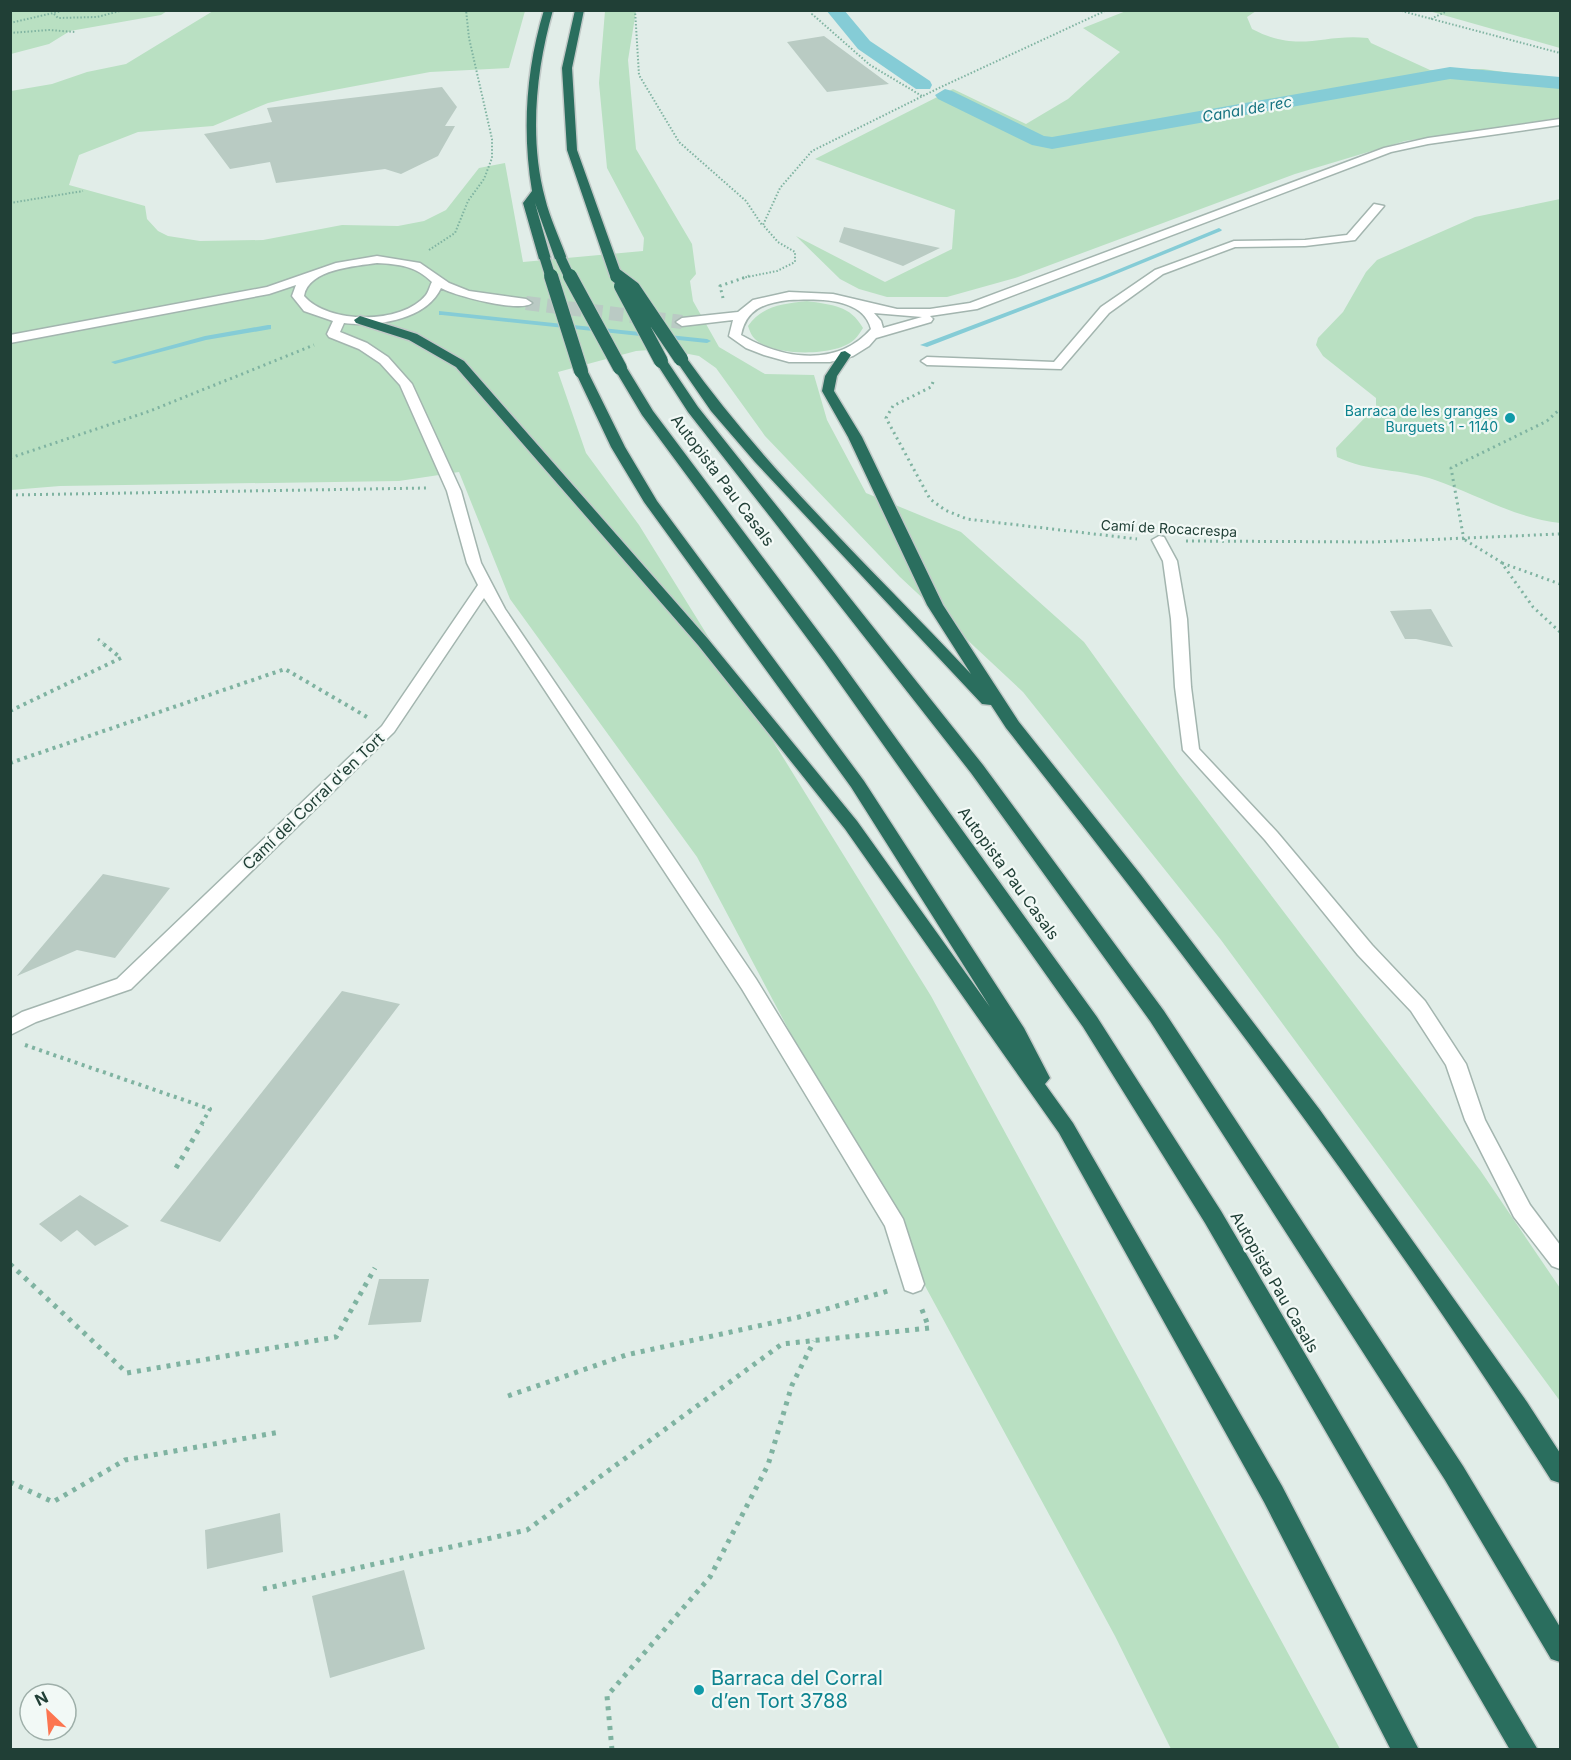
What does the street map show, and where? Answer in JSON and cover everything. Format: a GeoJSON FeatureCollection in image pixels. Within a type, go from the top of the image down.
{"type":"FeatureCollection","features":[{"type":"Feature","properties":{"kind":"highway","name":"Autopista Pau Casals"},"geometry":{"type":"LineString","coordinates":[[549,10],[537,58],[532,143],[538,191],[561,259],[591,319],[647,412],[830,658],[1090,1022],[1213,1217],[1525,1749]]}},
{"type":"Feature","properties":{"kind":"highway","name":"Autopista Pau Casals"},"geometry":{"type":"LineString","coordinates":[[580,10],[567,69],[572,150],[616,276],[631,309],[671,360],[693,409],[977,769],[1157,1016],[1454,1473],[1560,1650]]}},
{"type":"Feature","properties":{"kind":"highway"},"geometry":{"type":"LineString","coordinates":[[538,191],[529,203],[545,259],[581,371],[618,447],[651,502],[858,785],[1017,1033],[1066,1128],[1273,1494],[1406,1749]]}},
{"type":"Feature","properties":{"kind":"highway"},"geometry":{"type":"LineString","coordinates":[[616,276],[633,288],[671,360],[928,640],[1012,725]]}},
{"type":"Feature","properties":{"kind":"highway"},"geometry":{"type":"LineString","coordinates":[[360,320],[413,337],[446,354],[460,364],[490,395],[703,642],[851,825],[1066,1128]]}},
{"type":"Feature","properties":{"kind":"highway"},"geometry":{"type":"LineString","coordinates":[[845,355],[831,376],[828,391],[855,437],[935,605],[1012,725],[1135,879],[1313,1115],[1519,1409],[1560,1473]]}},
{"type":"Feature","properties":{"kind":"street"},"geometry":{"type":"LineString","coordinates":[[874,335],[943,312],[973,306],[1024,288],[1388,150],[1428,141],[1560,122]]}},
{"type":"Feature","properties":{"kind":"street"},"geometry":{"type":"LineString","coordinates":[[927,361],[1057,366],[1105,309],[1159,272],[1234,244],[1305,243],[1351,238],[1378,206]]}},
{"type":"Feature","properties":{"kind":"street"},"geometry":{"type":"LineString","coordinates":[[10,339],[225,300],[307,279],[325,269],[350,262],[403,262],[427,270],[438,282],[452,290],[480,298],[526,303]]}},
{"type":"Feature","properties":{"kind":"street"},"geometry":{"type":"LineString","coordinates":[[301,303],[299,289],[307,279]]}},
{"type":"Feature","properties":{"kind":"street"},"geometry":{"type":"LineString","coordinates":[[438,282],[439,301]]}},
{"type":"Feature","properties":{"kind":"street"},"geometry":{"type":"LineString","coordinates":[[735,332],[682,322],[744,312],[771,300],[806,295],[836,298],[888,312],[943,312]]}},
{"type":"Feature","properties":{"kind":"street"},"geometry":{"type":"LineString","coordinates":[[225,300],[281,300],[301,303],[316,313],[340,319],[360,320],[402,313],[439,301],[480,298]]}},
{"type":"Feature","properties":{"kind":"street"},"geometry":{"type":"LineString","coordinates":[[744,312],[735,336],[750,347],[773,356],[800,360],[845,355],[859,348],[874,335],[878,329],[875,321],[859,306]]}},
{"type":"Feature","properties":{"kind":"street"},"geometry":{"type":"LineString","coordinates":[[340,319],[333,334],[363,346],[396,371],[420,412],[453,488],[474,563],[497,609],[749,984],[895,1225],[913,1284]]}},
{"type":"Feature","properties":{"kind":"street"},"geometry":{"type":"LineString","coordinates":[[1159,540],[1170,561],[1191,750],[1271,836],[1365,950],[1418,1006],[1456,1064],[1475,1120],[1522,1211],[1560,1260]]}},
{"type":"Feature","properties":{"kind":"street","name":"Camí del Corral d'en Tort"},"geometry":{"type":"LineString","coordinates":[[10,1028],[29,1017],[124,984],[388,729],[485,585]]}},
{"type":"Feature","properties":{"kind":"path"},"geometry":{"type":"LineString","coordinates":[[10,23],[66,10]]}},
{"type":"Feature","properties":{"kind":"path"},"geometry":{"type":"LineString","coordinates":[[54,14],[58,18],[98,17],[124,10]]}},
{"type":"Feature","properties":{"kind":"path"},"geometry":{"type":"LineString","coordinates":[[403,262],[434,248],[455,233],[468,201],[484,179],[492,158],[492,140],[469,38],[466,10]]}},
{"type":"Feature","properties":{"kind":"path"},"geometry":{"type":"LineString","coordinates":[[635,10],[639,75],[679,142],[746,201],[778,242],[795,252],[795,262],[784,271],[735,277],[720,286],[725,305],[744,312]]}},
{"type":"Feature","properties":{"kind":"path"},"geometry":{"type":"LineString","coordinates":[[812,10],[812,14],[870,65],[922,96]]}},
{"type":"Feature","properties":{"kind":"path"},"geometry":{"type":"LineString","coordinates":[[763,225],[780,188],[812,151],[922,96],[1107,10]]}},
{"type":"Feature","properties":{"kind":"path"},"geometry":{"type":"LineString","coordinates":[[1398,10],[1560,53]]}},
{"type":"Feature","properties":{"kind":"path"},"geometry":{"type":"LineString","coordinates":[[1431,19],[1449,10]]}},
{"type":"Feature","properties":{"kind":"path"},"geometry":{"type":"LineString","coordinates":[[1560,28],[1560,40]]}},
{"type":"Feature","properties":{"kind":"path"},"geometry":{"type":"LineString","coordinates":[[10,33],[49,30],[75,32]]}},
{"type":"Feature","properties":{"kind":"path"},"geometry":{"type":"LineString","coordinates":[[10,203],[83,190]]}},
{"type":"Feature","properties":{"kind":"path"},"geometry":{"type":"LineString","coordinates":[[10,458],[150,411],[309,348],[333,334]]}},
{"type":"Feature","properties":{"kind":"path","name":"Camí de Rocacrespa"},"geometry":{"type":"LineString","coordinates":[[932,387],[893,406],[886,418],[930,499],[945,510],[967,519],[1122,538],[1271,543],[1434,538],[1464,540],[1560,534]]}},
{"type":"Feature","properties":{"kind":"path"},"geometry":{"type":"LineString","coordinates":[[1560,409],[1547,421],[1451,468],[1464,540],[1501,562],[1560,584]]}},
{"type":"Feature","properties":{"kind":"path"},"geometry":{"type":"LineString","coordinates":[[10,495],[453,488]]}},
{"type":"Feature","properties":{"kind":"path"},"geometry":{"type":"LineString","coordinates":[[1501,562],[1533,607],[1560,632]]}},
{"type":"Feature","properties":{"kind":"path"},"geometry":{"type":"LineString","coordinates":[[10,711],[121,658],[98,639]]}},
{"type":"Feature","properties":{"kind":"path"},"geometry":{"type":"LineString","coordinates":[[10,763],[285,669],[388,729]]}},
{"type":"Feature","properties":{"kind":"path"},"geometry":{"type":"LineString","coordinates":[[22,1044],[210,1109],[176,1168]]}},
{"type":"Feature","properties":{"kind":"path"},"geometry":{"type":"LineString","coordinates":[[10,1264],[127,1373],[336,1337],[375,1268]]}},
{"type":"Feature","properties":{"kind":"path"},"geometry":{"type":"LineString","coordinates":[[262,1589],[527,1530],[782,1344],[929,1328],[913,1284],[800,1317],[626,1355],[508,1396]]}},
{"type":"Feature","properties":{"kind":"path"},"geometry":{"type":"LineString","coordinates":[[612,1749],[607,1695],[710,1577],[768,1465],[792,1385],[814,1341]]}},
{"type":"Feature","properties":{"kind":"path"},"geometry":{"type":"LineString","coordinates":[[10,1482],[53,1502],[125,1460],[280,1432]]}},
{"type":"Feature","properties":{"kind":"green space"},"geometry":{"type":"Polygon","coordinates":[[[10,11],[167,11],[161,15],[70,31],[49,44],[11,54],[10,11]]]}},
{"type":"Feature","properties":{"kind":"green space"},"geometry":{"type":"Polygon","coordinates":[[[213,11],[525,11],[509,68],[430,72],[268,103],[213,126],[138,132],[79,155],[69,185],[145,206],[147,219],[158,231],[168,236],[200,241],[263,240],[342,225],[398,226],[424,221],[446,210],[479,168],[505,163],[523,262],[643,251],[644,238],[607,168],[599,83],[605,11],[636,11],[628,60],[636,149],[692,244],[696,274],[690,281],[693,301],[719,347],[765,374],[814,375],[827,420],[866,493],[961,532],[1084,642],[1179,774],[1480,1170],[1560,1288],[1560,1401],[1221,940],[1023,692],[900,577],[765,436],[716,368],[699,356],[663,349],[636,351],[558,372],[586,453],[639,525],[931,996],[1340,1749],[1171,1749],[1115,1636],[898,1236],[697,857],[510,599],[459,472],[399,481],[60,486],[11,490],[11,91],[52,84],[87,72],[126,64],[213,11]]]}},
{"type":"Feature","properties":{"kind":"green space"},"geometry":{"type":"Polygon","coordinates":[[[1126,11],[1256,11],[1247,17],[1252,29],[1284,40],[1298,42],[1352,37],[1368,38],[1371,43],[1430,70],[1483,69],[1560,80],[1560,118],[1405,141],[1295,174],[1015,278],[947,297],[887,297],[859,289],[840,279],[796,236],[885,282],[952,249],[955,210],[815,159],[953,89],[1026,124],[1068,99],[1120,52],[1083,28],[1126,11]]]}},
{"type":"Feature","properties":{"kind":"green space"},"geometry":{"type":"Polygon","coordinates":[[[1429,11],[1560,11],[1560,48],[1429,11]]]}},
{"type":"Feature","properties":{"kind":"green space"},"geometry":{"type":"Polygon","coordinates":[[[1560,199],[1560,523],[1512,511],[1423,476],[1361,465],[1337,457],[1336,448],[1376,406],[1376,398],[1323,356],[1316,345],[1318,338],[1343,312],[1366,272],[1377,260],[1475,217],[1560,199]]]}},
{"type":"Feature","properties":{"kind":"green space"},"geometry":{"type":"Polygon","coordinates":[[[807,301],[840,307],[858,320],[863,328],[855,339],[846,345],[820,352],[775,349],[763,344],[752,335],[748,326],[760,314],[774,307],[807,301]]]}},
{"type":"Feature","properties":{"kind":"building"},"geometry":{"type":"Polygon","coordinates":[[[824,36],[889,84],[827,92],[787,42],[824,36]]]}},
{"type":"Feature","properties":{"kind":"building"},"geometry":{"type":"Polygon","coordinates":[[[442,87],[457,107],[445,126],[455,126],[438,156],[401,174],[385,169],[276,183],[270,162],[230,169],[204,134],[272,122],[267,108],[442,87]]]}},
{"type":"Feature","properties":{"kind":"building"},"geometry":{"type":"Polygon","coordinates":[[[844,227],[940,248],[903,266],[839,242],[844,227]]]}},
{"type":"Feature","properties":{"kind":"building"},"geometry":{"type":"Polygon","coordinates":[[[1431,609],[1453,647],[1416,639],[1405,639],[1390,611],[1431,609]]]}},
{"type":"Feature","properties":{"kind":"building"},"geometry":{"type":"Polygon","coordinates":[[[103,874],[170,888],[115,958],[77,950],[17,976],[103,874]]]}},
{"type":"Feature","properties":{"kind":"building"},"geometry":{"type":"Polygon","coordinates":[[[342,991],[400,1004],[220,1242],[160,1221],[342,991]]]}},
{"type":"Feature","properties":{"kind":"building"},"geometry":{"type":"Polygon","coordinates":[[[80,1195],[129,1226],[95,1246],[77,1230],[61,1242],[39,1224],[80,1195]]]}},
{"type":"Feature","properties":{"kind":"building"},"geometry":{"type":"Polygon","coordinates":[[[379,1279],[429,1279],[421,1322],[368,1325],[379,1279]]]}},
{"type":"Feature","properties":{"kind":"building"},"geometry":{"type":"Polygon","coordinates":[[[280,1513],[283,1552],[207,1569],[205,1530],[280,1513]]]}},
{"type":"Feature","properties":{"kind":"building"},"geometry":{"type":"Polygon","coordinates":[[[404,1570],[425,1649],[330,1678],[312,1596],[404,1570]]]}},
{"type":"Feature","properties":{"kind":"waterway","name":"Canal de rec"},"geometry":{"type":"LineString","coordinates":[[834,10],[864,45],[923,85]]}},
{"type":"Feature","properties":{"kind":"waterway","name":"Canal de rec"},"geometry":{"type":"LineString","coordinates":[[945,95],[1039,141],[1052,143],[1450,73],[1560,83]]}},
{"type":"Feature","properties":{"kind":"waterway"},"geometry":{"type":"LineString","coordinates":[[924,345],[1102,278],[1219,230]]}},
{"type":"Feature","properties":{"kind":"waterway"},"geometry":{"type":"LineString","coordinates":[[442,313],[707,341]]}},
{"type":"Feature","properties":{"kind":"waterway"},"geometry":{"type":"LineString","coordinates":[[115,362],[205,338],[268,327]]}},
{"type":"Feature","properties":{"kind":"tunnel"},"geometry":{"type":"LineString","coordinates":[[526,303],[682,322]]}},
{"type":"Feature","properties":{"kind":"place","name":"Barraca de les granges Burguets 1 - 1140"},"geometry":{"type":"Point","coordinates":[1510,418]}},
{"type":"Feature","properties":{"kind":"place","name":"Barraca del Corral d’en Tort 3788"},"geometry":{"type":"Point","coordinates":[699,1690]}}]}
